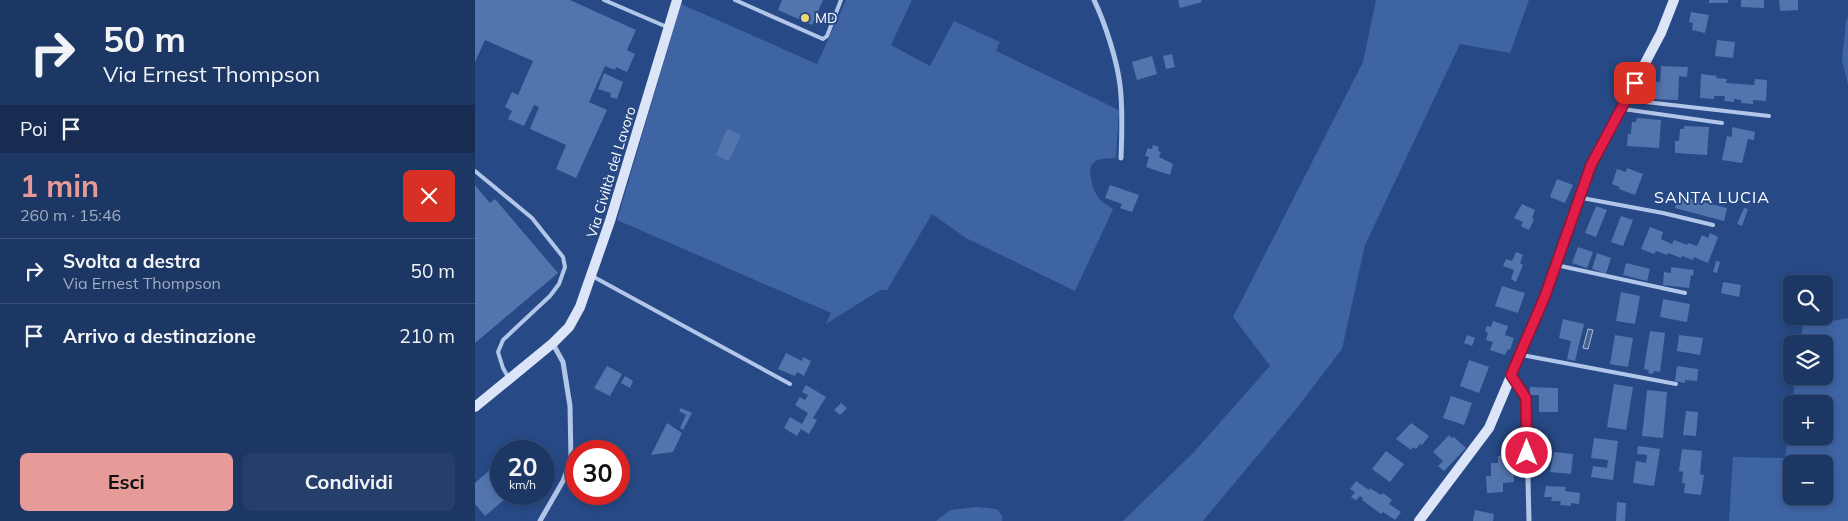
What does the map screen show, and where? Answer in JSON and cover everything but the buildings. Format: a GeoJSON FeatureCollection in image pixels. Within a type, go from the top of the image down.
{"type":"FeatureCollection","features":[{"type":"Feature","properties":{"kind":"street","name":"Via Civiltà del Lavoro"},"geometry":{"type":"LineString","coordinates":[[475,407],[553,343],[569,327],[580,307],[592,276],[677,0]]}},
{"type":"Feature","properties":{"kind":"street"},"geometry":{"type":"LineString","coordinates":[[1094,0],[1116,66],[1120,84],[1121,158]]}},
{"type":"Feature","properties":{"kind":"street"},"geometry":{"type":"LineString","coordinates":[[1419,521],[1489,428],[1545,296],[1591,165],[1661,33],[1674,0]]}},
{"type":"Feature","properties":{"kind":"street"},"geometry":{"type":"LineString","coordinates":[[540,521],[563,481],[571,461],[570,406],[563,362],[553,343]]}},
{"type":"Feature","properties":{"kind":"street"},"geometry":{"type":"LineString","coordinates":[[1511,375],[1526,398],[1529,521]]}},
{"type":"Feature","properties":{"kind":"lane"},"geometry":{"type":"LineString","coordinates":[[604,0],[669,28]]}},
{"type":"Feature","properties":{"kind":"lane"},"geometry":{"type":"LineString","coordinates":[[735,0],[823,39],[827,36],[841,0]]}},
{"type":"Feature","properties":{"kind":"lane"},"geometry":{"type":"LineString","coordinates":[[1623,104],[1769,116]]}},
{"type":"Feature","properties":{"kind":"lane"},"geometry":{"type":"LineString","coordinates":[[1623,104],[1722,123]]}},
{"type":"Feature","properties":{"kind":"lane"},"geometry":{"type":"LineString","coordinates":[[475,171],[532,218],[563,257],[565,267],[559,284],[550,296],[503,340],[498,352],[509,379]]}},
{"type":"Feature","properties":{"kind":"lane"},"geometry":{"type":"LineString","coordinates":[[1580,197],[1713,225]]}},
{"type":"Feature","properties":{"kind":"lane"},"geometry":{"type":"LineString","coordinates":[[1556,264],[1685,293]]}},
{"type":"Feature","properties":{"kind":"lane"},"geometry":{"type":"LineString","coordinates":[[592,276],[790,384]]}},
{"type":"Feature","properties":{"kind":"lane"},"geometry":{"type":"LineString","coordinates":[[1520,355],[1676,384]]}},
{"type":"Feature","properties":{"kind":"shaded area"},"geometry":{"type":"Polygon","coordinates":[[[846,0],[912,0],[891,45],[930,66],[954,21],[1000,42],[996,51],[1119,110],[1116,158],[1095,161],[1090,171],[1093,187],[1098,197],[1113,209],[1075,291],[966,238],[932,214],[887,290],[880,290],[826,324],[831,313],[617,220],[681,4],[817,64],[846,0]]]}},
{"type":"Feature","properties":{"kind":"shaded area"},"geometry":{"type":"Polygon","coordinates":[[[1376,0],[1529,0],[1510,53],[1460,44],[1365,245],[1342,349],[1293,413],[1203,521],[1123,521],[1193,453],[1270,366],[1233,317],[1363,62],[1376,0]]]}},
{"type":"Feature","properties":{"kind":"shaded area"},"geometry":{"type":"Polygon","coordinates":[[[1848,16],[1848,85],[1842,60],[1848,16]]]}},
{"type":"Feature","properties":{"kind":"shaded area"},"geometry":{"type":"Polygon","coordinates":[[[1848,318],[1848,521],[1729,521],[1733,457],[1783,458],[1783,505],[1833,505],[1833,455],[1785,455],[1787,445],[1833,445],[1833,395],[1793,395],[1795,385],[1833,385],[1833,335],[1802,335],[1803,326],[1833,325],[1833,321],[1848,318]]]}},
{"type":"Feature","properties":{"kind":"shaded area"},"geometry":{"type":"Polygon","coordinates":[[[1588,329],[1593,330],[1588,349],[1583,348],[1588,329]]]}},
{"type":"Feature","properties":{"kind":"shaded area"},"geometry":{"type":"Polygon","coordinates":[[[976,507],[997,509],[1002,516],[1002,521],[936,521],[950,510],[976,507]]]}},
{"type":"Feature","properties":{"kind":"place","name":"MD"},"geometry":{"type":"Point","coordinates":[805,18]}},
{"type":"Feature","properties":{"kind":"district","name":"SANTA LUCIA"},"geometry":{"type":"Point","coordinates":[1712,197]}},
{"type":"Feature","properties":{"kind":"route"},"geometry":{"type":"LineString","coordinates":[[1527,453],[1526,398],[1511,375],[1545,296],[1591,165],[1635,83]]}}]}
